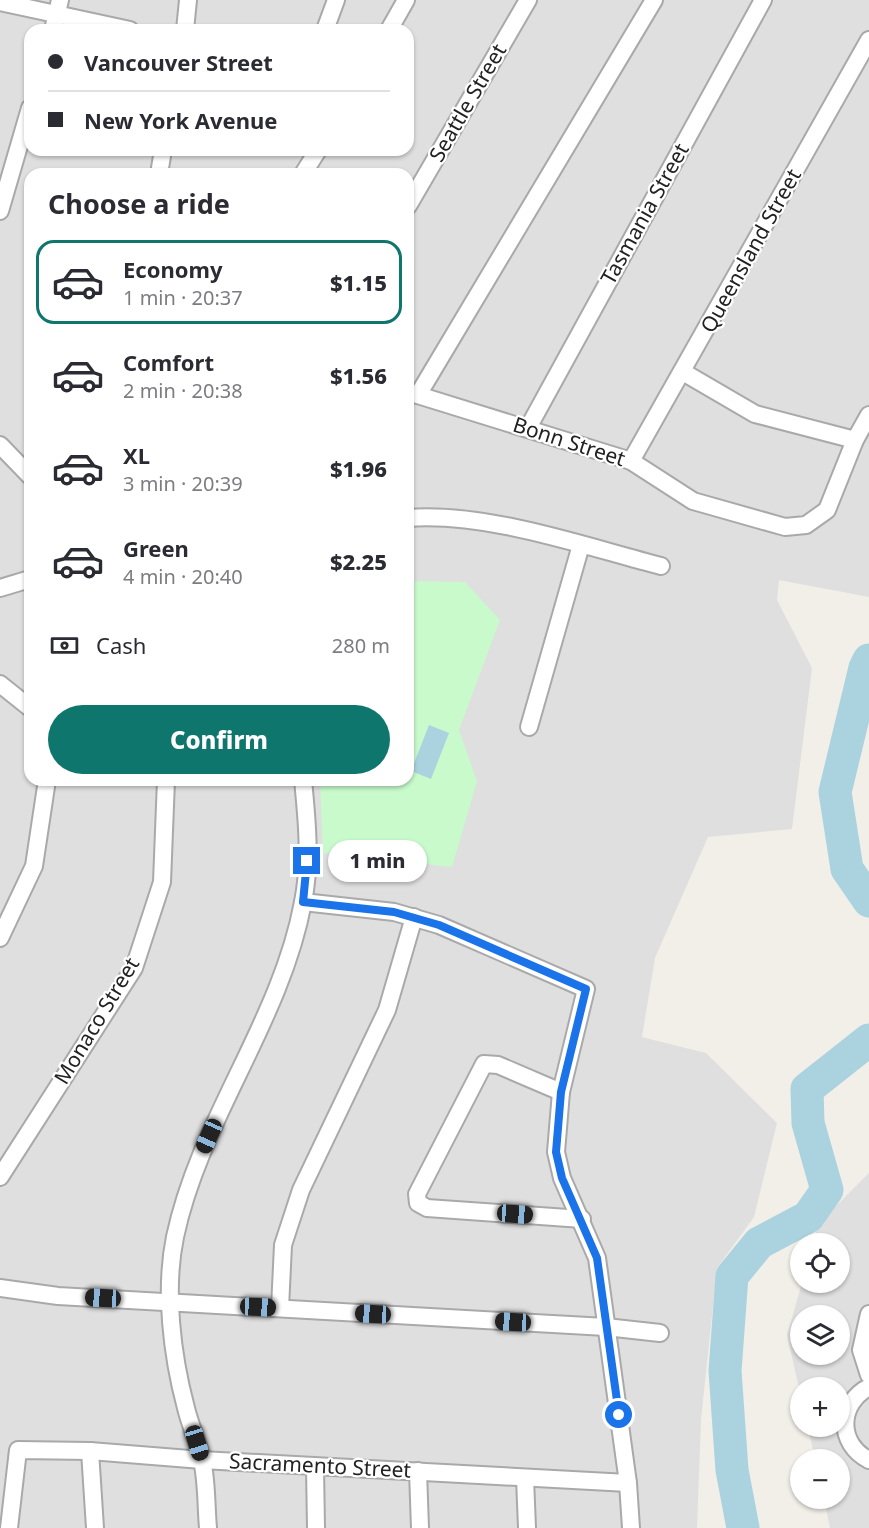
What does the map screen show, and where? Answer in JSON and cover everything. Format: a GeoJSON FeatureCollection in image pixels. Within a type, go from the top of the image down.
{"type":"FeatureCollection","features":[{"type":"Feature","properties":{"kind":"street"},"geometry":{"type":"LineString","coordinates":[[186,24],[188,0]]}},
{"type":"Feature","properties":{"kind":"street"},"geometry":{"type":"LineString","coordinates":[[327,24],[336,0]]}},
{"type":"Feature","properties":{"kind":"street"},"geometry":{"type":"LineString","coordinates":[[392,24],[406,0]]}},
{"type":"Feature","properties":{"kind":"street","name":"Seattle Street"},"geometry":{"type":"LineString","coordinates":[[414,196],[528,0]]}},
{"type":"Feature","properties":{"kind":"street"},"geometry":{"type":"LineString","coordinates":[[414,392],[654,0]]}},
{"type":"Feature","properties":{"kind":"street","name":"Tasmania Street"},"geometry":{"type":"LineString","coordinates":[[528,428],[763,0]]}},
{"type":"Feature","properties":{"kind":"street"},"geometry":{"type":"LineString","coordinates":[[0,2],[59,6],[112,24]]}},
{"type":"Feature","properties":{"kind":"street"},"geometry":{"type":"LineString","coordinates":[[54,24],[59,6]]}},
{"type":"Feature","properties":{"kind":"street","name":"Queensland Street"},"geometry":{"type":"LineString","coordinates":[[631,461],[869,40]]}},
{"type":"Feature","properties":{"kind":"street"},"geometry":{"type":"LineString","coordinates":[[0,211],[24,129]]}},
{"type":"Feature","properties":{"kind":"street"},"geometry":{"type":"LineString","coordinates":[[683,372],[755,414],[855,440]]}},
{"type":"Feature","properties":{"kind":"street","name":"Bonn Street"},"geometry":{"type":"LineString","coordinates":[[414,394],[631,461],[693,501],[785,527],[806,525],[827,510],[855,440],[869,415]]}},
{"type":"Feature","properties":{"kind":"street"},"geometry":{"type":"LineString","coordinates":[[3,452],[24,471]]}},
{"type":"Feature","properties":{"kind":"street"},"geometry":{"type":"LineString","coordinates":[[414,517],[431,516],[473,520],[661,566]]}},
{"type":"Feature","properties":{"kind":"street"},"geometry":{"type":"LineString","coordinates":[[529,727],[581,545]]}},
{"type":"Feature","properties":{"kind":"street"},"geometry":{"type":"LineString","coordinates":[[0,588],[24,581]]}},
{"type":"Feature","properties":{"kind":"street"},"geometry":{"type":"LineString","coordinates":[[0,684],[24,703]]}},
{"type":"Feature","properties":{"kind":"street"},"geometry":{"type":"LineString","coordinates":[[0,938],[34,866],[46,786]]}},
{"type":"Feature","properties":{"kind":"street","name":"Monaco Street"},"geometry":{"type":"LineString","coordinates":[[0,1177],[134,968],[162,882],[166,786]]}},
{"type":"Feature","properties":{"kind":"street"},"geometry":{"type":"LineString","coordinates":[[208,1528],[202,1460],[186,1408],[174,1354],[170,1302],[174,1239],[190,1178],[267,1013],[290,955],[303,902],[307,826],[304,786]]}},
{"type":"Feature","properties":{"kind":"street"},"geometry":{"type":"LineString","coordinates":[[303,902],[394,912],[414,917],[439,925],[586,989],[561,1092],[556,1152],[562,1178],[582,1219],[597,1258],[628,1483],[631,1528]]}},
{"type":"Feature","properties":{"kind":"street"},"geometry":{"type":"LineString","coordinates":[[280,1308],[283,1245],[301,1190],[387,1010],[414,917]]}},
{"type":"Feature","properties":{"kind":"street"},"geometry":{"type":"LineString","coordinates":[[561,1092],[498,1065],[484,1064],[417,1194],[418,1203],[427,1208],[582,1219]]}},
{"type":"Feature","properties":{"kind":"street"},"geometry":{"type":"LineString","coordinates":[[0,1288],[58,1296],[606,1327],[660,1333]]}},
{"type":"Feature","properties":{"kind":"street"},"geometry":{"type":"LineString","coordinates":[[869,1314],[861,1350],[869,1375]]}},
{"type":"Feature","properties":{"kind":"street"},"geometry":{"type":"LineString","coordinates":[[869,1387],[851,1400],[844,1424],[851,1446],[869,1460]]}},
{"type":"Feature","properties":{"kind":"street","name":"Sacramento Street"},"geometry":{"type":"LineString","coordinates":[[9,1528],[18,1450],[90,1452],[315,1467],[628,1483]]}},
{"type":"Feature","properties":{"kind":"street"},"geometry":{"type":"LineString","coordinates":[[90,1452],[95,1528]]}},
{"type":"Feature","properties":{"kind":"street"},"geometry":{"type":"LineString","coordinates":[[315,1467],[316,1528]]}},
{"type":"Feature","properties":{"kind":"street"},"geometry":{"type":"LineString","coordinates":[[418,1471],[420,1528]]}},
{"type":"Feature","properties":{"kind":"street"},"geometry":{"type":"LineString","coordinates":[[525,1478],[527,1528]]}},
{"type":"Feature","properties":{"kind":"shaded area"},"geometry":{"type":"Polygon","coordinates":[[[0,0],[869,0],[869,597],[779,580],[777,600],[812,668],[792,829],[708,837],[655,958],[642,1037],[706,1053],[777,1123],[754,1217],[717,1268],[701,1420],[697,1528],[0,1528],[0,0]]]}},
{"type":"Feature","properties":{"kind":"shaded area"},"geometry":{"type":"Polygon","coordinates":[[[869,1173],[869,1528],[830,1528],[826,1509],[850,1509],[850,1449],[813,1449],[810,1437],[850,1437],[850,1377],[796,1377],[794,1365],[850,1365],[850,1305],[796,1305],[799,1293],[850,1293],[850,1233],[816,1233],[818,1224],[869,1173]]]}},
{"type":"Feature","properties":{"kind":"shaded area"},"geometry":{"type":"Polygon","coordinates":[[[790,1325],[790,1348],[787,1335],[790,1325]]]}},
{"type":"Feature","properties":{"kind":"green space"},"geometry":{"type":"Polygon","coordinates":[[[414,581],[465,582],[500,620],[459,730],[477,781],[452,867],[323,853],[320,786],[414,786],[414,581]]]}},
{"type":"Feature","properties":{"kind":"water"},"geometry":{"type":"Polygon","coordinates":[[[429,725],[449,733],[431,779],[414,772],[414,763],[429,725]]]}},
{"type":"Feature","properties":{"kind":"waterway"},"geometry":{"type":"LineString","coordinates":[[869,660],[865,668],[835,792],[847,869],[869,901]]}},
{"type":"Feature","properties":{"kind":"waterway"},"geometry":{"type":"LineString","coordinates":[[743,1528],[732,1470],[725,1371],[732,1276],[759,1243],[808,1217],[827,1190],[808,1123],[807,1089],[869,1040]]}},
{"type":"Feature","properties":{"kind":"route"},"geometry":{"type":"LineString","coordinates":[[307,861],[303,902],[394,912],[439,925],[586,989],[561,1092],[556,1152],[562,1178],[582,1219],[597,1258],[619,1415]]}}]}
